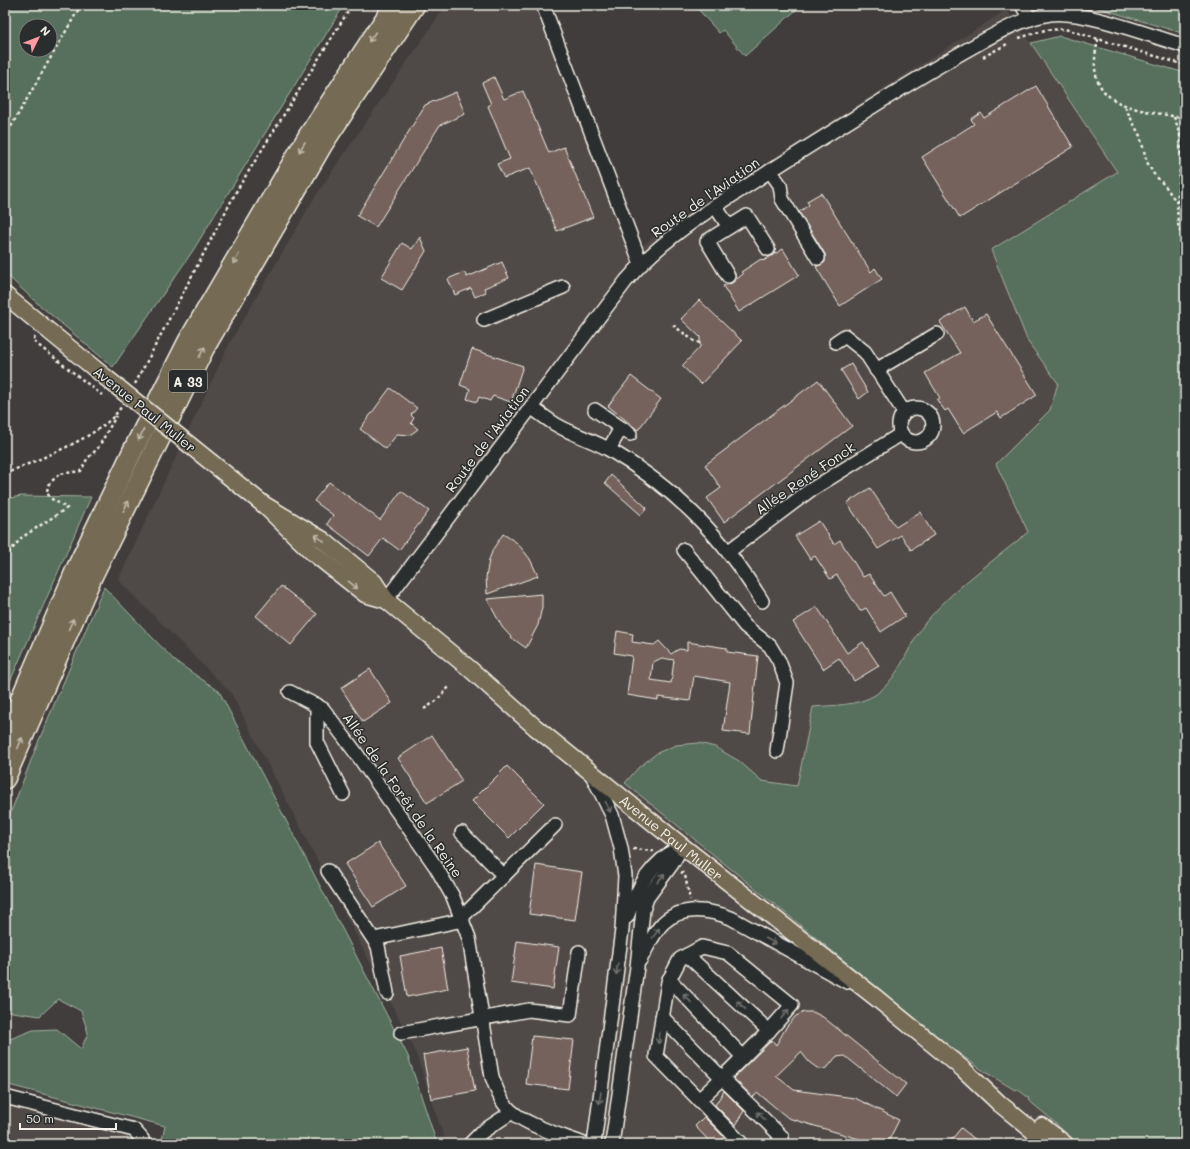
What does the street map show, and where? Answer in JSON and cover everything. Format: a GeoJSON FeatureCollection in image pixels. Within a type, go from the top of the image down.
{"type":"FeatureCollection","features":[{"type":"Feature","properties":{"kind":"highway","name":"A 33"},"geometry":{"type":"LineString","coordinates":[[5,735],[77,567],[133,450],[188,341],[308,136],[394,5]]}},
{"type":"Feature","properties":{"kind":"highway","name":"A 33"},"geometry":{"type":"LineString","coordinates":[[5,780],[93,575],[204,349],[323,144],[415,5]]}},
{"type":"Feature","properties":{"kind":"main road","name":"Avenue Paul Muller"},"geometry":{"type":"LineString","coordinates":[[5,287],[28,312]]}},
{"type":"Feature","properties":{"kind":"main road","name":"Avenue Paul Muller"},"geometry":{"type":"LineString","coordinates":[[5,295],[28,312],[105,377],[263,504],[323,540],[374,582],[386,600],[591,772],[682,846],[876,997],[963,1069],[1000,1104],[1049,1144]]}},
{"type":"Feature","properties":{"kind":"main road","name":"Avenue Paul Muller"},"geometry":{"type":"LineString","coordinates":[[963,1069],[1006,1097],[1065,1144]]}},
{"type":"Feature","properties":{"kind":"street"},"geometry":{"type":"LineString","coordinates":[[543,5],[641,264]]}},
{"type":"Feature","properties":{"kind":"street"},"geometry":{"type":"LineString","coordinates":[[1022,5],[1030,19]]}},
{"type":"Feature","properties":{"kind":"street","name":"Route de l'Aviation"},"geometry":{"type":"LineString","coordinates":[[386,600],[613,298],[641,264],[667,240],[715,206],[912,81],[998,32],[1030,19],[1053,14],[1082,16],[1185,46]]}},
{"type":"Feature","properties":{"kind":"street"},"geometry":{"type":"LineString","coordinates":[[770,171],[780,185],[782,199],[818,258]]}},
{"type":"Feature","properties":{"kind":"street"},"geometry":{"type":"LineString","coordinates":[[715,206],[729,227]]}},
{"type":"Feature","properties":{"kind":"street"},"geometry":{"type":"LineString","coordinates":[[728,276],[707,241],[747,216],[768,250]]}},
{"type":"Feature","properties":{"kind":"street"},"geometry":{"type":"LineString","coordinates":[[484,320],[564,287]]}},
{"type":"Feature","properties":{"kind":"street"},"geometry":{"type":"LineString","coordinates":[[876,370],[937,334]]}},
{"type":"Feature","properties":{"kind":"street"},"geometry":{"type":"LineString","coordinates":[[836,342],[845,336],[865,352],[904,412]]}},
{"type":"Feature","properties":{"kind":"street"},"geometry":{"type":"LineString","coordinates":[[531,407],[556,425],[609,449],[641,469],[675,495],[711,530],[729,551],[762,601]]}},
{"type":"Feature","properties":{"kind":"street"},"geometry":{"type":"LineString","coordinates":[[911,408],[918,408],[926,411],[931,416],[933,424],[932,432],[923,441],[909,441],[901,434],[899,427],[900,419],[904,412],[911,408]]}},
{"type":"Feature","properties":{"kind":"street"},"geometry":{"type":"LineString","coordinates":[[595,410],[626,431],[609,449]]}},
{"type":"Feature","properties":{"kind":"street","name":"Allée René Fonck"},"geometry":{"type":"LineString","coordinates":[[729,551],[809,491],[901,434]]}},
{"type":"Feature","properties":{"kind":"street"},"geometry":{"type":"LineString","coordinates":[[684,550],[744,626],[770,646],[779,661],[787,683],[777,750]]}},
{"type":"Feature","properties":{"kind":"street","name":"Allée de la Forêt de la Reine"},"geometry":{"type":"LineString","coordinates":[[290,692],[323,709],[356,753],[436,867],[463,919],[469,938],[492,1077],[500,1098],[512,1112],[520,1118],[584,1144]]}},
{"type":"Feature","properties":{"kind":"street"},"geometry":{"type":"LineString","coordinates":[[317,705],[317,742],[343,794]]}},
{"type":"Feature","properties":{"kind":"street"},"geometry":{"type":"LineString","coordinates":[[591,772],[612,815],[621,848],[625,876],[622,930],[594,1144]]}},
{"type":"Feature","properties":{"kind":"street"},"geometry":{"type":"LineString","coordinates":[[374,939],[463,919],[555,825]]}},
{"type":"Feature","properties":{"kind":"street"},"geometry":{"type":"LineString","coordinates":[[462,834],[504,876]]}},
{"type":"Feature","properties":{"kind":"street"},"geometry":{"type":"LineString","coordinates":[[622,930],[636,892],[644,879],[663,857],[682,846]]}},
{"type":"Feature","properties":{"kind":"street"},"geometry":{"type":"LineString","coordinates":[[612,1144],[637,967],[642,910],[647,898],[672,864],[682,846]]}},
{"type":"Feature","properties":{"kind":"street"},"geometry":{"type":"LineString","coordinates":[[328,871],[378,946],[387,993]]}},
{"type":"Feature","properties":{"kind":"street"},"geometry":{"type":"LineString","coordinates":[[637,967],[653,936],[664,923],[684,913],[702,910],[714,912],[731,918],[876,997]]}},
{"type":"Feature","properties":{"kind":"street"},"geometry":{"type":"LineString","coordinates":[[699,1100],[769,1031],[792,1005],[728,953],[702,947],[680,959],[669,979],[656,1056],[699,1100],[742,1144]]}},
{"type":"Feature","properties":{"kind":"street"},"geometry":{"type":"LineString","coordinates":[[401,1033],[529,1010],[570,1014],[579,952]]}},
{"type":"Feature","properties":{"kind":"street"},"geometry":{"type":"LineString","coordinates":[[687,955],[769,1031]]}},
{"type":"Feature","properties":{"kind":"street"},"geometry":{"type":"LineString","coordinates":[[669,979],[743,1057]]}},
{"type":"Feature","properties":{"kind":"street"},"geometry":{"type":"LineString","coordinates":[[662,1017],[782,1137],[777,1144]]}},
{"type":"Feature","properties":{"kind":"street"},"geometry":{"type":"LineString","coordinates":[[5,1097],[134,1130],[142,1139],[143,1144]]}},
{"type":"Feature","properties":{"kind":"street"},"geometry":{"type":"LineString","coordinates":[[470,1144],[482,1132],[512,1112]]}},
{"type":"Feature","properties":{"kind":"path"},"geometry":{"type":"LineString","coordinates":[[5,137],[81,5]]}},
{"type":"Feature","properties":{"kind":"path"},"geometry":{"type":"LineString","coordinates":[[134,386],[237,190],[352,5]]}},
{"type":"Feature","properties":{"kind":"path"},"geometry":{"type":"LineString","coordinates":[[1016,40],[1045,30],[1066,29],[1185,65]]}},
{"type":"Feature","properties":{"kind":"path"},"geometry":{"type":"LineString","coordinates":[[1098,39],[1095,60],[1099,83],[1110,98],[1125,106],[1185,119]]}},
{"type":"Feature","properties":{"kind":"path"},"geometry":{"type":"LineString","coordinates":[[990,53],[1011,42]]}},
{"type":"Feature","properties":{"kind":"path"},"geometry":{"type":"LineString","coordinates":[[1125,106],[1140,136],[1147,162],[1177,204]]}},
{"type":"Feature","properties":{"kind":"path"},"geometry":{"type":"LineString","coordinates":[[1173,116],[1180,133],[1181,158],[1177,204],[1178,224],[1185,247]]}},
{"type":"Feature","properties":{"kind":"path"},"geometry":{"type":"LineString","coordinates":[[673,325],[694,341],[700,342]]}},
{"type":"Feature","properties":{"kind":"path"},"geometry":{"type":"LineString","coordinates":[[5,558],[22,538],[67,508],[50,498],[47,492],[48,485],[59,474],[81,471],[87,459],[98,448],[124,403]]}},
{"type":"Feature","properties":{"kind":"path"},"geometry":{"type":"LineString","coordinates":[[5,474],[92,434],[110,422],[118,412]]}},
{"type":"Feature","properties":{"kind":"path"},"geometry":{"type":"LineString","coordinates":[[424,709],[436,702],[449,687]]}},
{"type":"Feature","properties":{"kind":"path"},"geometry":{"type":"LineString","coordinates":[[627,848],[656,851],[660,854]]}},
{"type":"Feature","properties":{"kind":"path"},"geometry":{"type":"LineString","coordinates":[[678,869],[685,875],[691,907]]}},
{"type":"Feature","properties":{"kind":"shaded area"},"geometry":{"type":"Polygon","coordinates":[[[446,5],[536,5],[631,256],[660,231],[1006,10],[1031,43],[1117,172],[992,250],[1028,342],[1058,383],[1050,410],[996,464],[1028,532],[944,602],[929,617],[887,686],[874,696],[858,702],[813,707],[797,786],[762,781],[739,761],[715,747],[699,743],[880,989],[953,1049],[985,1072],[1015,1090],[1017,1088],[1029,1098],[1028,1100],[1050,1118],[1077,1144],[446,1144],[414,1048],[231,693],[118,580],[229,344],[316,195],[446,5]]]}},
{"type":"Feature","properties":{"kind":"shaded area"},"geometry":{"type":"Polygon","coordinates":[[[5,1091],[131,1134],[137,1144],[5,1144],[5,1091]]]}},
{"type":"Feature","properties":{"kind":"green space"},"geometry":{"type":"Polygon","coordinates":[[[5,5],[344,5],[192,252],[113,367],[37,303],[10,278],[5,271],[5,5]]]}},
{"type":"Feature","properties":{"kind":"green space"},"geometry":{"type":"Polygon","coordinates":[[[700,5],[791,5],[796,10],[745,56],[723,30],[719,33],[697,8],[700,5]]]}},
{"type":"Feature","properties":{"kind":"green space"},"geometry":{"type":"Polygon","coordinates":[[[1088,5],[1185,5],[1185,34],[1088,5]]]}},
{"type":"Feature","properties":{"kind":"green space"},"geometry":{"type":"Polygon","coordinates":[[[1060,36],[1185,73],[1185,1144],[1077,1144],[1050,1118],[1028,1100],[1029,1098],[1017,1089],[1015,1090],[985,1072],[953,1049],[625,783],[638,768],[657,753],[676,745],[699,743],[715,747],[739,761],[762,781],[797,786],[813,707],[853,703],[868,699],[875,695],[892,678],[923,625],[931,616],[965,583],[1028,532],[996,464],[1050,410],[1058,383],[1028,342],[991,250],[1117,172],[1031,43],[1060,36]]]}},
{"type":"Feature","properties":{"kind":"green space"},"geometry":{"type":"Polygon","coordinates":[[[21,496],[91,497],[5,693],[5,499],[21,496]]]}},
{"type":"Feature","properties":{"kind":"green space"},"geometry":{"type":"Polygon","coordinates":[[[104,587],[175,661],[219,691],[408,1056],[437,1144],[161,1144],[165,1126],[5,1084],[5,1041],[33,1030],[57,1029],[81,1049],[88,1033],[81,1011],[58,999],[40,1016],[5,1011],[5,827],[39,740],[104,587]]]}},
{"type":"Feature","properties":{"kind":"building"},"geometry":{"type":"Polygon","coordinates":[[[494,77],[504,99],[523,91],[549,153],[564,147],[593,217],[557,231],[530,168],[504,178],[497,164],[510,159],[488,106],[491,104],[482,83],[494,77]]]}},
{"type":"Feature","properties":{"kind":"building"},"geometry":{"type":"Polygon","coordinates":[[[1036,86],[1073,147],[960,218],[922,157],[974,124],[971,119],[981,113],[984,118],[1036,86]]]}},
{"type":"Feature","properties":{"kind":"building"},"geometry":{"type":"Polygon","coordinates":[[[456,92],[465,114],[440,125],[376,227],[357,216],[425,105],[456,92]]]}},
{"type":"Feature","properties":{"kind":"building"},"geometry":{"type":"Polygon","coordinates":[[[821,193],[871,272],[875,268],[882,279],[840,306],[816,267],[825,262],[825,254],[799,212],[809,205],[807,201],[821,193]]]}},
{"type":"Feature","properties":{"kind":"building"},"geometry":{"type":"Polygon","coordinates":[[[420,237],[426,251],[402,290],[381,278],[402,243],[412,249],[420,237]]]}},
{"type":"Feature","properties":{"kind":"building"},"geometry":{"type":"Polygon","coordinates":[[[783,249],[799,275],[739,312],[723,286],[732,283],[743,274],[741,272],[761,259],[763,261],[783,249]]]}},
{"type":"Feature","properties":{"kind":"building"},"geometry":{"type":"Polygon","coordinates":[[[502,262],[509,278],[484,288],[486,292],[475,297],[471,288],[455,295],[448,279],[464,272],[467,277],[502,262]]]}},
{"type":"Feature","properties":{"kind":"building"},"geometry":{"type":"Polygon","coordinates":[[[699,300],[742,341],[701,384],[682,366],[700,347],[700,337],[681,319],[699,300]]]}},
{"type":"Feature","properties":{"kind":"building"},"geometry":{"type":"Polygon","coordinates":[[[965,307],[973,321],[986,314],[1037,395],[1001,418],[997,412],[963,433],[948,409],[945,411],[937,400],[940,398],[925,373],[960,353],[940,322],[965,307]]]}},
{"type":"Feature","properties":{"kind":"building"},"geometry":{"type":"Polygon","coordinates":[[[472,349],[523,366],[511,402],[493,396],[490,401],[479,397],[477,402],[467,399],[470,389],[460,385],[472,349]]]}},
{"type":"Feature","properties":{"kind":"building"},"geometry":{"type":"Polygon","coordinates":[[[851,364],[868,392],[859,399],[841,370],[851,364]]]}},
{"type":"Feature","properties":{"kind":"building"},"geometry":{"type":"Polygon","coordinates":[[[631,376],[661,399],[638,430],[608,406],[631,376]]]}},
{"type":"Feature","properties":{"kind":"building"},"geometry":{"type":"Polygon","coordinates":[[[818,380],[852,426],[724,522],[707,498],[721,488],[705,465],[818,380]]]}},
{"type":"Feature","properties":{"kind":"building"},"geometry":{"type":"Polygon","coordinates":[[[390,388],[417,408],[411,415],[414,418],[411,423],[418,429],[410,435],[397,434],[386,449],[360,429],[390,388]]]}},
{"type":"Feature","properties":{"kind":"building"},"geometry":{"type":"Polygon","coordinates":[[[611,475],[647,508],[641,515],[605,483],[611,475]]]}},
{"type":"Feature","properties":{"kind":"building"},"geometry":{"type":"Polygon","coordinates":[[[329,482],[380,520],[401,491],[429,511],[399,550],[383,538],[369,556],[327,524],[333,515],[314,501],[329,482]]]}},
{"type":"Feature","properties":{"kind":"building"},"geometry":{"type":"Polygon","coordinates":[[[870,488],[896,527],[920,512],[934,535],[911,550],[901,535],[878,549],[847,503],[870,488]]]}},
{"type":"Feature","properties":{"kind":"building"},"geometry":{"type":"Polygon","coordinates":[[[819,521],[834,544],[840,540],[863,577],[869,574],[884,596],[890,592],[905,616],[881,632],[866,608],[860,611],[837,575],[830,579],[815,556],[810,559],[795,536],[819,521]]]}},
{"type":"Feature","properties":{"kind":"building"},"geometry":{"type":"Polygon","coordinates":[[[503,534],[516,542],[523,550],[530,559],[538,576],[487,594],[486,577],[489,560],[493,549],[503,534]]]}},
{"type":"Feature","properties":{"kind":"building"},"geometry":{"type":"Polygon","coordinates":[[[281,586],[317,614],[291,645],[256,616],[281,586]]]}},
{"type":"Feature","properties":{"kind":"building"},"geometry":{"type":"Polygon","coordinates":[[[542,594],[542,607],[538,625],[526,648],[512,638],[502,627],[487,599],[542,594]]]}},
{"type":"Feature","properties":{"kind":"building"},"geometry":{"type":"Polygon","coordinates":[[[817,607],[847,653],[863,642],[879,666],[854,681],[839,658],[823,669],[793,622],[817,607]]]}},
{"type":"Feature","properties":{"kind":"building"},"geometry":{"type":"Polygon","coordinates":[[[617,631],[633,634],[632,642],[654,645],[659,641],[671,654],[679,649],[687,650],[687,642],[727,648],[727,652],[758,656],[750,734],[723,731],[730,682],[694,676],[690,701],[658,697],[658,700],[627,695],[632,656],[614,653],[617,631]],[[662,658],[653,662],[651,680],[671,683],[674,660],[662,658]]]}},
{"type":"Feature","properties":{"kind":"building"},"geometry":{"type":"Polygon","coordinates":[[[370,669],[392,703],[363,722],[341,688],[370,669]]]}},
{"type":"Feature","properties":{"kind":"building"},"geometry":{"type":"Polygon","coordinates":[[[432,735],[462,781],[427,803],[398,758],[432,735]]]}},
{"type":"Feature","properties":{"kind":"building"},"geometry":{"type":"Polygon","coordinates":[[[507,766],[544,803],[509,838],[472,801],[507,766]]]}},
{"type":"Feature","properties":{"kind":"building"},"geometry":{"type":"Polygon","coordinates":[[[378,843],[406,886],[373,907],[345,864],[378,843]]]}},
{"type":"Feature","properties":{"kind":"building"},"geometry":{"type":"Polygon","coordinates":[[[536,865],[582,872],[575,920],[529,914],[536,865]]]}},
{"type":"Feature","properties":{"kind":"building"},"geometry":{"type":"Polygon","coordinates":[[[517,941],[559,947],[553,989],[511,983],[517,941]]]}},
{"type":"Feature","properties":{"kind":"building"},"geometry":{"type":"Polygon","coordinates":[[[441,948],[448,989],[407,997],[400,956],[441,948]]]}},
{"type":"Feature","properties":{"kind":"building"},"geometry":{"type":"Polygon","coordinates":[[[804,1012],[813,1012],[823,1017],[906,1084],[896,1097],[845,1056],[836,1057],[828,1067],[824,1069],[817,1068],[809,1062],[801,1052],[776,1076],[794,1090],[855,1098],[899,1120],[887,1144],[876,1144],[788,1118],[758,1093],[753,1097],[733,1078],[772,1040],[776,1045],[787,1026],[796,1016],[804,1012]]]}},
{"type":"Feature","properties":{"kind":"building"},"geometry":{"type":"Polygon","coordinates":[[[532,1036],[574,1040],[568,1089],[526,1084],[532,1036]]]}},
{"type":"Feature","properties":{"kind":"building"},"geometry":{"type":"Polygon","coordinates":[[[467,1047],[475,1091],[431,1099],[423,1055],[467,1047]]]}},
{"type":"Feature","properties":{"kind":"building"},"geometry":{"type":"Polygon","coordinates":[[[724,1091],[744,1111],[735,1125],[715,1105],[724,1091]]]}},
{"type":"Feature","properties":{"kind":"building"},"geometry":{"type":"Polygon","coordinates":[[[704,1117],[724,1137],[716,1144],[712,1144],[695,1126],[704,1117]]]}},
{"type":"Feature","properties":{"kind":"building"},"geometry":{"type":"Polygon","coordinates":[[[961,1128],[981,1144],[948,1144],[961,1128]]]}}]}
